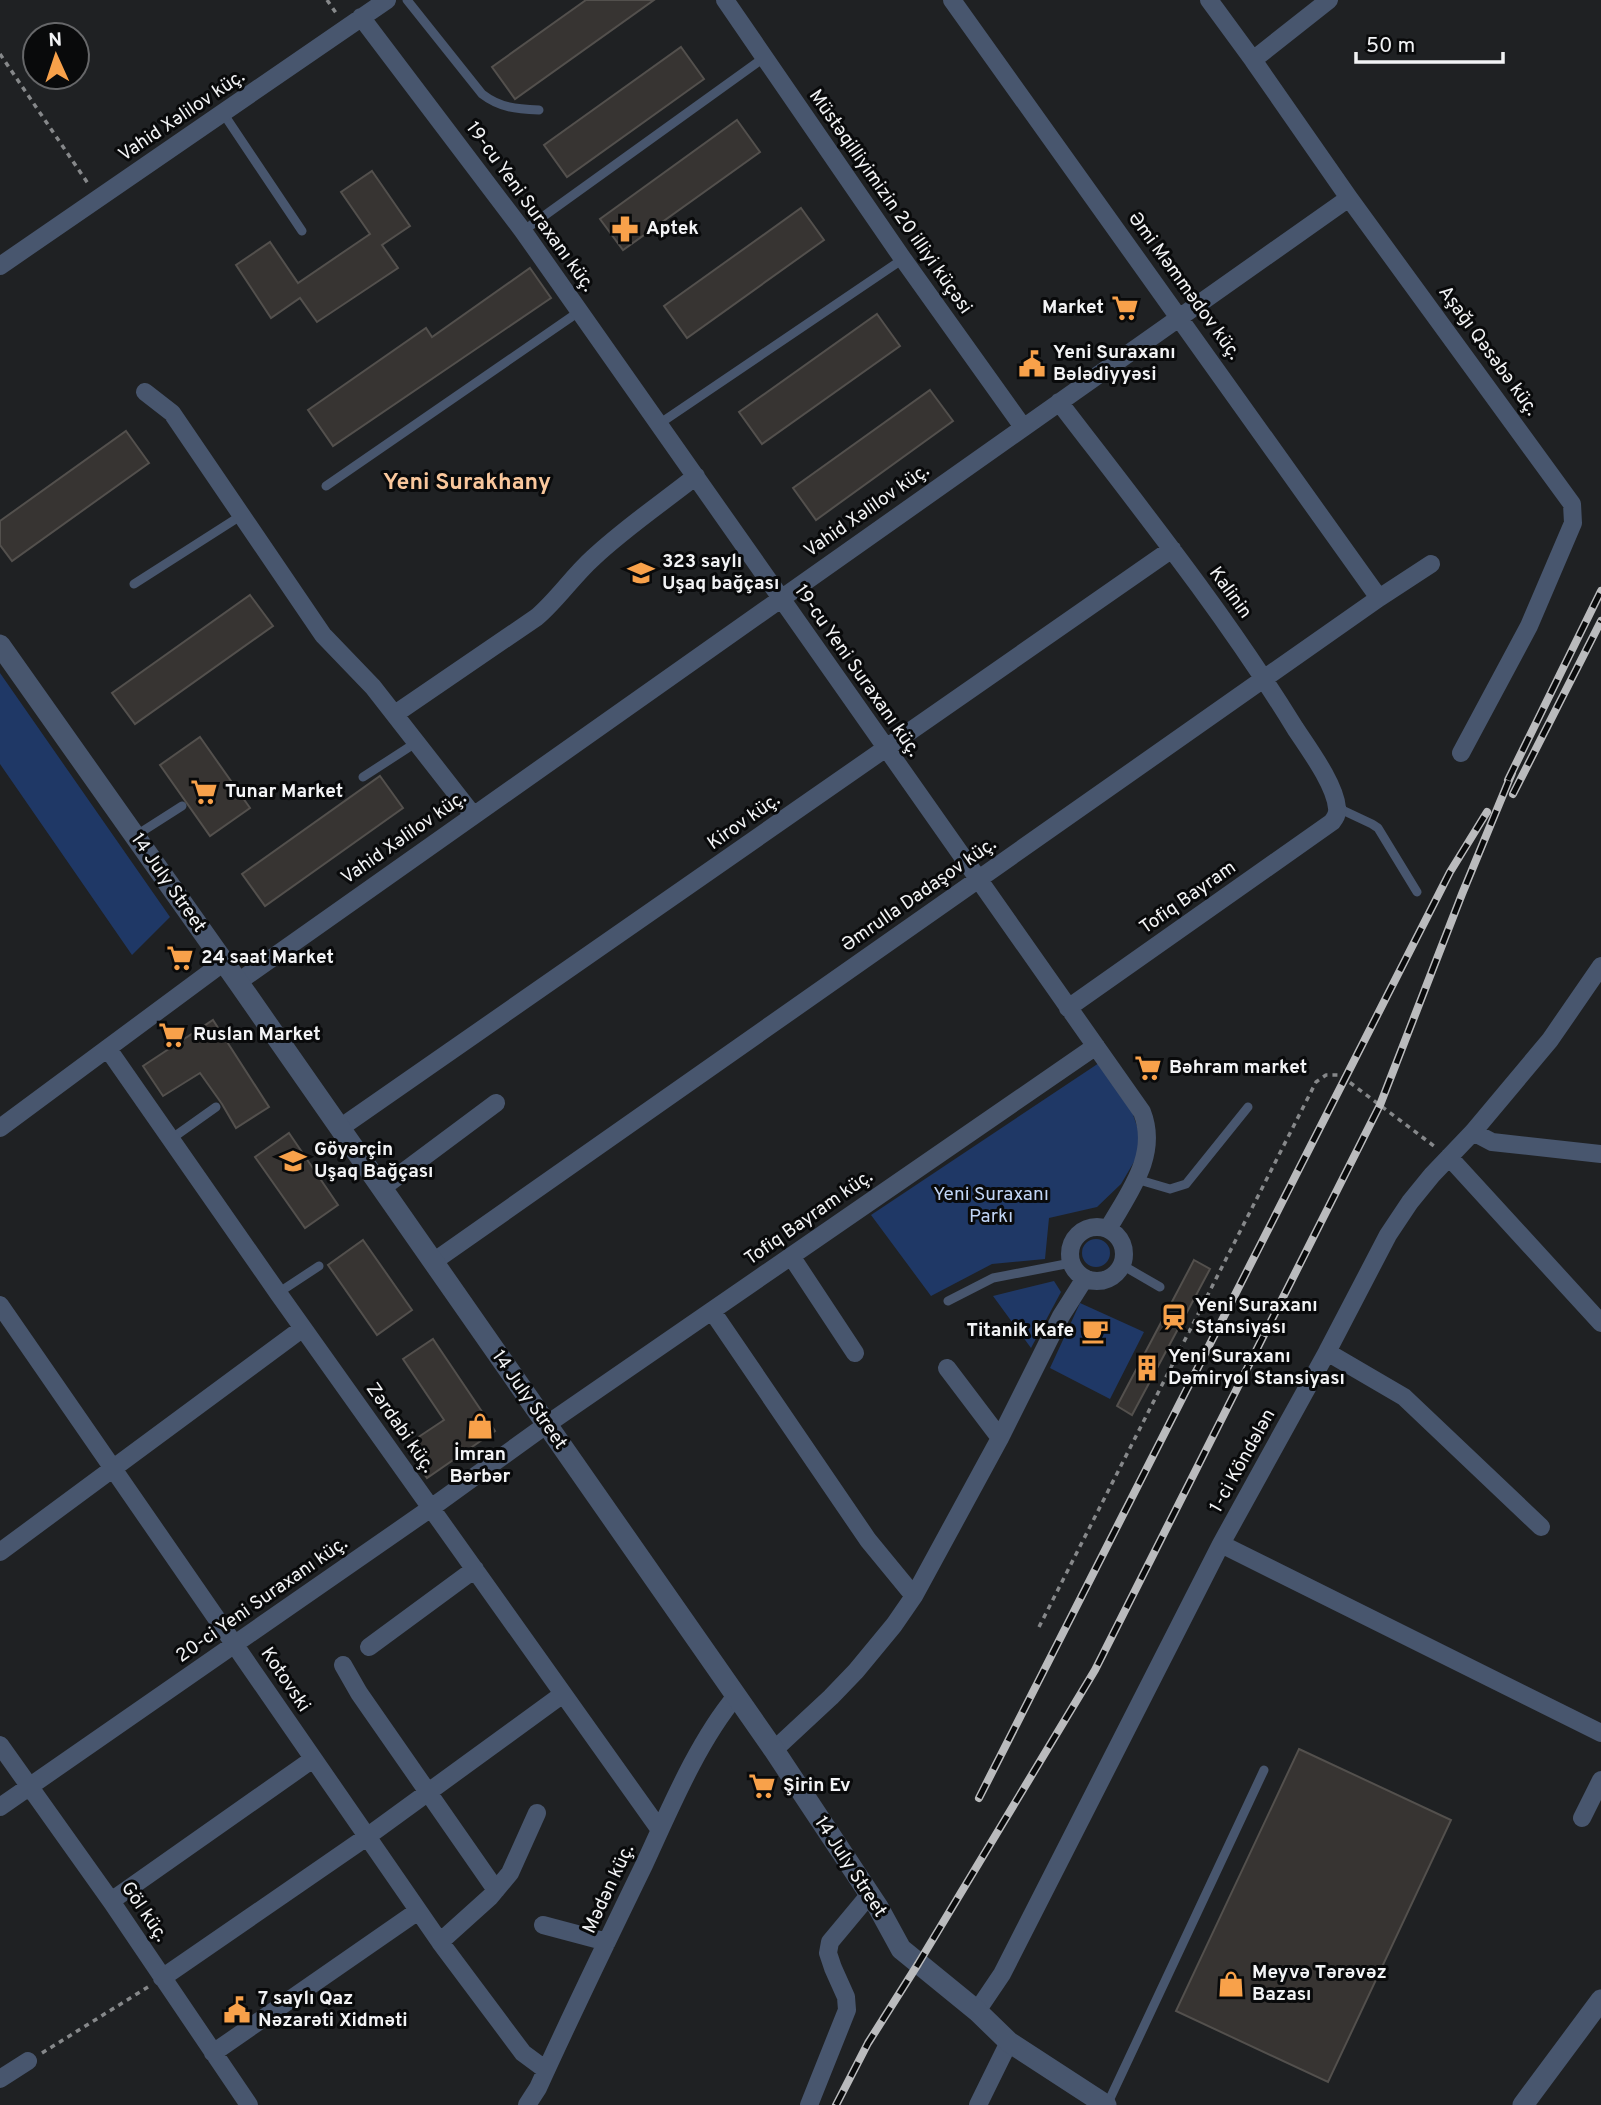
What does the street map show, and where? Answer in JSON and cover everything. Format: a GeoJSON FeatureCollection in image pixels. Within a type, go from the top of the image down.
{"type":"FeatureCollection","features":[{"type":"Feature","properties":{"kind":"street","name":"Vahid Xəlilov küç."},"geometry":{"type":"LineString","coordinates":[[0,266],[387,0]]}},
{"type":"Feature","properties":{"kind":"street","name":"Müstəqilliyimizin 20 illiyi küçəsi"},"geometry":{"type":"LineString","coordinates":[[725,0],[903,259],[1023,427]]}},
{"type":"Feature","properties":{"kind":"street","name":"Əmi Məmmədov küç."},"geometry":{"type":"LineString","coordinates":[[952,0],[1379,598]]}},
{"type":"Feature","properties":{"kind":"street","name":"Aşağı Qəsəbə küç."},"geometry":{"type":"LineString","coordinates":[[1209,0],[1349,198],[1572,504],[1573,523],[1529,626],[1461,753]]}},
{"type":"Feature","properties":{"kind":"street"},"geometry":{"type":"LineString","coordinates":[[1253,60],[1329,0]]}},
{"type":"Feature","properties":{"kind":"street","name":"19-cu Yeni Suraxanı küç."},"geometry":{"type":"LineString","coordinates":[[362,17],[523,230],[1142,1112],[1147,1125],[1147,1152],[1136,1179],[1108,1229]]}},
{"type":"Feature","properties":{"kind":"street","name":"Vahid Xəlilov küç."},"geometry":{"type":"LineString","coordinates":[[238,982],[1349,198]]}},
{"type":"Feature","properties":{"kind":"street"},"geometry":{"type":"LineString","coordinates":[[145,392],[172,413],[323,635],[373,687],[473,815]]}},
{"type":"Feature","properties":{"kind":"street","name":"Kalinin"},"geometry":{"type":"LineString","coordinates":[[1059,402],[1172,549],[1265,678],[1323,772],[1335,815]]}},
{"type":"Feature","properties":{"kind":"street"},"geometry":{"type":"LineString","coordinates":[[395,714],[537,617],[552,605],[595,555],[696,476]]}},
{"type":"Feature","properties":{"kind":"street","name":"Kirov küç."},"geometry":{"type":"LineString","coordinates":[[340,1128],[1172,549]]}},
{"type":"Feature","properties":{"kind":"street","name":"Əmrulla Dadaşov küç."},"geometry":{"type":"LineString","coordinates":[[433,1262],[1431,564]]}},
{"type":"Feature","properties":{"kind":"street","name":"14 July Street"},"geometry":{"type":"LineString","coordinates":[[0,645],[736,1696],[870,1894],[901,1949],[977,2011],[1009,2042],[1106,2105]]}},
{"type":"Feature","properties":{"kind":"street","name":"Tofiq Bayram"},"geometry":{"type":"LineString","coordinates":[[1068,1008],[1335,815]]}},
{"type":"Feature","properties":{"kind":"street"},"geometry":{"type":"LineString","coordinates":[[0,1128],[224,962]]}},
{"type":"Feature","properties":{"kind":"street","name":"1-ci Köndələn"},"geometry":{"type":"LineString","coordinates":[[977,2011],[1002,1974],[1222,1544],[1388,1235],[1410,1202],[1550,1040],[1601,966]]}},
{"type":"Feature","properties":{"kind":"street","name":"Tofiq Bayram küç."},"geometry":{"type":"LineString","coordinates":[[546,1426],[1096,1046]]}},
{"type":"Feature","properties":{"kind":"street","name":"Zərdabi küç."},"geometry":{"type":"LineString","coordinates":[[107,1049],[660,1830]]}},
{"type":"Feature","properties":{"kind":"street"},"geometry":{"type":"LineString","coordinates":[[382,1188],[496,1103]]}},
{"type":"Feature","properties":{"kind":"street"},"geometry":{"type":"LineString","coordinates":[[1473,1132],[1492,1142],[1601,1154]]}},
{"type":"Feature","properties":{"kind":"street"},"geometry":{"type":"LineString","coordinates":[[1450,1157],[1601,1323]]}},
{"type":"Feature","properties":{"kind":"street"},"geometry":{"type":"LineString","coordinates":[[1098,1226],[1108,1229],[1117,1235],[1122,1244],[1122,1265],[1115,1274],[1106,1279],[1095,1281],[1085,1278],[1076,1272],[1071,1263],[1069,1252],[1072,1242],[1078,1233],[1087,1228],[1098,1226]]}},
{"type":"Feature","properties":{"kind":"street"},"geometry":{"type":"LineString","coordinates":[[791,1256],[855,1353]]}},
{"type":"Feature","properties":{"kind":"street"},"geometry":{"type":"LineString","coordinates":[[774,1751],[856,1671],[914,1597],[1000,1438],[1061,1316],[1085,1278]]}},
{"type":"Feature","properties":{"kind":"street","name":"Kotovski"},"geometry":{"type":"LineString","coordinates":[[0,1305],[440,1942],[523,2053],[546,2070]]}},
{"type":"Feature","properties":{"kind":"street"},"geometry":{"type":"LineString","coordinates":[[712,1311],[868,1540],[914,1597]]}},
{"type":"Feature","properties":{"kind":"street"},"geometry":{"type":"LineString","coordinates":[[0,1552],[303,1328]]}},
{"type":"Feature","properties":{"kind":"street"},"geometry":{"type":"LineString","coordinates":[[1327,1352],[1404,1397],[1541,1527]]}},
{"type":"Feature","properties":{"kind":"street"},"geometry":{"type":"LineString","coordinates":[[947,1368],[1000,1438]]}},
{"type":"Feature","properties":{"kind":"street","name":"20-ci Yeni Suraxanı küç."},"geometry":{"type":"LineString","coordinates":[[0,1807],[546,1426]]}},
{"type":"Feature","properties":{"kind":"street"},"geometry":{"type":"LineString","coordinates":[[1222,1544],[1601,1732]]}},
{"type":"Feature","properties":{"kind":"street"},"geometry":{"type":"LineString","coordinates":[[369,1647],[475,1569]]}},
{"type":"Feature","properties":{"kind":"street"},"geometry":{"type":"LineString","coordinates":[[343,1665],[359,1693],[496,1890]]}},
{"type":"Feature","properties":{"kind":"street"},"geometry":{"type":"LineString","coordinates":[[162,1978],[368,1836],[564,1694]]}},
{"type":"Feature","properties":{"kind":"street","name":"Mədən küç."},"geometry":{"type":"LineString","coordinates":[[527,2105],[700,1751],[736,1696]]}},
{"type":"Feature","properties":{"kind":"street","name":"Göl küç."},"geometry":{"type":"LineString","coordinates":[[0,1745],[111,1901],[249,2105]]}},
{"type":"Feature","properties":{"kind":"street"},"geometry":{"type":"LineString","coordinates":[[111,1901],[313,1759]]}},
{"type":"Feature","properties":{"kind":"street"},"geometry":{"type":"LineString","coordinates":[[1582,1818],[1601,1780]]}},
{"type":"Feature","properties":{"kind":"street"},"geometry":{"type":"LineString","coordinates":[[440,1942],[496,1890],[510,1873],[537,1813]]}},
{"type":"Feature","properties":{"kind":"street"},"geometry":{"type":"LineString","coordinates":[[809,2105],[846,2010],[846,1997],[828,1953],[830,1942],[870,1894]]}},
{"type":"Feature","properties":{"kind":"street"},"geometry":{"type":"LineString","coordinates":[[213,2053],[418,1911]]}},
{"type":"Feature","properties":{"kind":"street"},"geometry":{"type":"LineString","coordinates":[[543,1925],[607,1942]]}},
{"type":"Feature","properties":{"kind":"street"},"geometry":{"type":"LineString","coordinates":[[1526,2104],[1601,2000]]}},
{"type":"Feature","properties":{"kind":"street"},"geometry":{"type":"LineString","coordinates":[[978,2105],[1009,2042]]}},
{"type":"Feature","properties":{"kind":"street"},"geometry":{"type":"LineString","coordinates":[[0,2079],[28,2061]]}},
{"type":"Feature","properties":{"kind":"lane"},"geometry":{"type":"LineString","coordinates":[[407,0],[482,94],[493,103],[511,109],[538,110]]}},
{"type":"Feature","properties":{"kind":"lane"},"geometry":{"type":"LineString","coordinates":[[523,230],[765,57]]}},
{"type":"Feature","properties":{"kind":"lane"},"geometry":{"type":"LineString","coordinates":[[223,113],[302,231]]}},
{"type":"Feature","properties":{"kind":"lane"},"geometry":{"type":"LineString","coordinates":[[659,424],[903,259]]}},
{"type":"Feature","properties":{"kind":"lane"},"geometry":{"type":"LineString","coordinates":[[326,486],[580,311]]}},
{"type":"Feature","properties":{"kind":"lane"},"geometry":{"type":"LineString","coordinates":[[134,584],[242,515]]}},
{"type":"Feature","properties":{"kind":"lane"},"geometry":{"type":"LineString","coordinates":[[363,777],[417,742]]}},
{"type":"Feature","properties":{"kind":"lane"},"geometry":{"type":"LineString","coordinates":[[135,836],[182,806]]}},
{"type":"Feature","properties":{"kind":"lane"},"geometry":{"type":"LineString","coordinates":[[1335,815],[1378,828],[1417,892]]}},
{"type":"Feature","properties":{"kind":"lane"},"geometry":{"type":"LineString","coordinates":[[170,1139],[216,1107]]}},
{"type":"Feature","properties":{"kind":"lane"},"geometry":{"type":"LineString","coordinates":[[1136,1179],[1170,1189],[1186,1184],[1248,1107]]}},
{"type":"Feature","properties":{"kind":"lane"},"geometry":{"type":"LineString","coordinates":[[948,1301],[993,1278],[1071,1263]]}},
{"type":"Feature","properties":{"kind":"lane"},"geometry":{"type":"LineString","coordinates":[[1122,1265],[1160,1287]]}},
{"type":"Feature","properties":{"kind":"lane"},"geometry":{"type":"LineString","coordinates":[[278,1293],[319,1266]]}},
{"type":"Feature","properties":{"kind":"lane"},"geometry":{"type":"LineString","coordinates":[[1106,2105],[1264,1770]]}},
{"type":"Feature","properties":{"kind":"path"},"geometry":{"type":"LineString","coordinates":[[0,54],[98,199]]}},
{"type":"Feature","properties":{"kind":"path"},"geometry":{"type":"LineString","coordinates":[[1039,1627],[1316,1082],[1326,1074],[1340,1075],[1450,1157]]}},
{"type":"Feature","properties":{"kind":"path"},"geometry":{"type":"LineString","coordinates":[[28,2061],[162,1978]]}},
{"type":"Feature","properties":{"kind":"green space"},"geometry":{"type":"Polygon","coordinates":[[[0,673],[170,917],[132,955],[0,764],[0,673]]]}},
{"type":"Feature","properties":{"kind":"green space","name":"Yeni Suraxanı Parkı"},"geometry":{"type":"Polygon","coordinates":[[[1099,1063],[1129,1103],[1138,1129],[1138,1155],[1121,1184],[1097,1207],[1049,1218],[1045,1259],[992,1264],[931,1296],[871,1215],[1099,1063]]]}},
{"type":"Feature","properties":{"kind":"green space"},"geometry":{"type":"Polygon","coordinates":[[[1096,1239],[1106,1243],[1110,1253],[1106,1263],[1096,1267],[1086,1263],[1082,1253],[1086,1243],[1096,1239]]]}},
{"type":"Feature","properties":{"kind":"green space"},"geometry":{"type":"Polygon","coordinates":[[[1054,1281],[1061,1292],[1031,1348],[993,1296],[1054,1281]]]}},
{"type":"Feature","properties":{"kind":"green space"},"geometry":{"type":"Polygon","coordinates":[[[1080,1303],[1144,1332],[1110,1399],[1050,1368],[1080,1303]]]}},
{"type":"Feature","properties":{"kind":"building"},"geometry":{"type":"Polygon","coordinates":[[[586,0],[654,0],[515,99],[492,67],[586,0]]]}},
{"type":"Feature","properties":{"kind":"building"},"geometry":{"type":"Polygon","coordinates":[[[681,47],[704,79],[567,177],[544,145],[681,47]]]}},
{"type":"Feature","properties":{"kind":"building"},"geometry":{"type":"Polygon","coordinates":[[[737,120],[760,152],[623,250],[600,219],[737,120]]]}},
{"type":"Feature","properties":{"kind":"building"},"geometry":{"type":"Polygon","coordinates":[[[372,171],[410,226],[382,245],[398,268],[317,322],[300,298],[271,318],[236,265],[270,242],[298,283],[370,234],[341,192],[372,171]]]}},
{"type":"Feature","properties":{"kind":"building"},"geometry":{"type":"Polygon","coordinates":[[[801,208],[824,240],[687,338],[664,306],[801,208]]]}},
{"type":"Feature","properties":{"kind":"building"},"geometry":{"type":"Polygon","coordinates":[[[530,268],[551,298],[333,446],[308,410],[426,328],[432,337],[530,268]]]}},
{"type":"Feature","properties":{"kind":"building"},"geometry":{"type":"Polygon","coordinates":[[[877,314],[900,346],[762,444],[739,412],[877,314]]]}},
{"type":"Feature","properties":{"kind":"building"},"geometry":{"type":"Polygon","coordinates":[[[930,390],[953,421],[816,520],[793,488],[930,390]]]}},
{"type":"Feature","properties":{"kind":"building"},"geometry":{"type":"Polygon","coordinates":[[[126,431],[149,463],[12,561],[0,545],[0,521],[126,431]]]}},
{"type":"Feature","properties":{"kind":"building"},"geometry":{"type":"Polygon","coordinates":[[[250,595],[273,626],[135,724],[112,693],[250,595]]]}},
{"type":"Feature","properties":{"kind":"building"},"geometry":{"type":"Polygon","coordinates":[[[200,737],[250,808],[210,836],[160,765],[200,737]]]}},
{"type":"Feature","properties":{"kind":"building"},"geometry":{"type":"Polygon","coordinates":[[[380,776],[403,808],[265,906],[242,874],[380,776]]]}},
{"type":"Feature","properties":{"kind":"building"},"geometry":{"type":"Polygon","coordinates":[[[213,1020],[269,1107],[236,1128],[200,1073],[163,1096],[143,1066],[213,1020]]]}},
{"type":"Feature","properties":{"kind":"building"},"geometry":{"type":"Polygon","coordinates":[[[289,1133],[338,1205],[305,1228],[255,1157],[289,1133]]]}},
{"type":"Feature","properties":{"kind":"building"},"geometry":{"type":"Polygon","coordinates":[[[363,1240],[412,1310],[377,1335],[328,1265],[363,1240]]]}},
{"type":"Feature","properties":{"kind":"building","name":"Yeni Suraxanı Dəmiryol Stansiyası"},"geometry":{"type":"Polygon","coordinates":[[[1194,1260],[1210,1269],[1132,1415],[1117,1406],[1194,1260]]]}},
{"type":"Feature","properties":{"kind":"building"},"geometry":{"type":"Polygon","coordinates":[[[433,1339],[495,1431],[427,1478],[405,1446],[444,1420],[403,1359],[433,1339]]]}},
{"type":"Feature","properties":{"kind":"building"},"geometry":{"type":"Polygon","coordinates":[[[1299,1749],[1451,1820],[1328,2082],[1176,2011],[1299,1749]]]}},
{"type":"Feature","properties":{"kind":"railway"},"geometry":{"type":"LineString","coordinates":[[1508,780],[1601,591]]}},
{"type":"Feature","properties":{"kind":"railway"},"geometry":{"type":"LineString","coordinates":[[1513,794],[1601,621]]}},
{"type":"Feature","properties":{"kind":"railway"},"geometry":{"type":"LineString","coordinates":[[836,2105],[868,2043],[1095,1670],[1380,1105],[1512,773]]}},
{"type":"Feature","properties":{"kind":"railway"},"geometry":{"type":"LineString","coordinates":[[979,1798],[1450,872],[1487,812]]}},
{"type":"Feature","properties":{"kind":"place","name":"Aptek"},"geometry":{"type":"Point","coordinates":[625,229]}},
{"type":"Feature","properties":{"kind":"place","name":"Market"},"geometry":{"type":"Point","coordinates":[1125,308]}},
{"type":"Feature","properties":{"kind":"place","name":"Yeni Suraxanı Bələdiyyəsi"},"geometry":{"type":"Point","coordinates":[1032,364]}},
{"type":"Feature","properties":{"kind":"place","name":"323 saylı Uşaq bağçası"},"geometry":{"type":"Point","coordinates":[641,573]}},
{"type":"Feature","properties":{"kind":"place","name":"Tunar Market"},"geometry":{"type":"Point","coordinates":[204,792]}},
{"type":"Feature","properties":{"kind":"place","name":"24 saat Market"},"geometry":{"type":"Point","coordinates":[180,958]}},
{"type":"Feature","properties":{"kind":"place","name":"Ruslan Market"},"geometry":{"type":"Point","coordinates":[172,1035]}},
{"type":"Feature","properties":{"kind":"place","name":"Bәhram market"},"geometry":{"type":"Point","coordinates":[1148,1068]}},
{"type":"Feature","properties":{"kind":"place","name":"Göyərçin Uşaq Bağçası"},"geometry":{"type":"Point","coordinates":[293,1161]}},
{"type":"Feature","properties":{"kind":"place","name":"Yeni Suraxanı Stansiyası"},"geometry":{"type":"Point","coordinates":[1174,1317]}},
{"type":"Feature","properties":{"kind":"place","name":"Titanik Kafe"},"geometry":{"type":"Point","coordinates":[1095,1331]}},
{"type":"Feature","properties":{"kind":"place","name":"Yeni Suraxanı Dəmiryol Stansiyası"},"geometry":{"type":"Point","coordinates":[1147,1368]}},
{"type":"Feature","properties":{"kind":"place","name":"İmran Bərbər"},"geometry":{"type":"Point","coordinates":[480,1426]}},
{"type":"Feature","properties":{"kind":"place","name":"Şirin Ev"},"geometry":{"type":"Point","coordinates":[762,1786]}},
{"type":"Feature","properties":{"kind":"place","name":"Meyvə Tərəvəz Bazası"},"geometry":{"type":"Point","coordinates":[1231,1984]}},
{"type":"Feature","properties":{"kind":"place","name":"7 saylı Qaz Nəzarəti Xidməti"},"geometry":{"type":"Point","coordinates":[237,2010]}},
{"type":"Feature","properties":{"kind":"district","name":"Yeni Surakhany"},"geometry":{"type":"Point","coordinates":[467,483]}}]}
